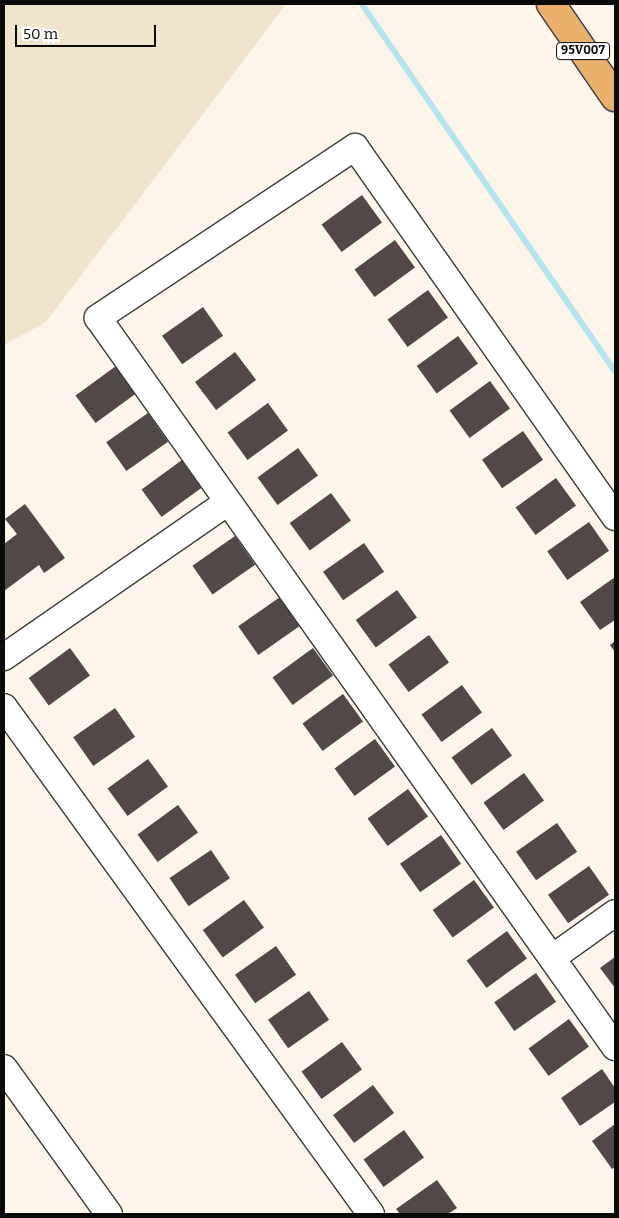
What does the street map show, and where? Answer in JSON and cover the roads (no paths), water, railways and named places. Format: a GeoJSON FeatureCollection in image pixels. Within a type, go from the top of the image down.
{"type":"FeatureCollection","features":[{"type":"Feature","properties":{"kind":"main road","name":"95V007"},"geometry":{"type":"LineString","coordinates":[[551,4],[615,97]]}},
{"type":"Feature","properties":{"kind":"street"},"geometry":{"type":"LineString","coordinates":[[615,517],[355,147],[98,318],[615,1047]]}},
{"type":"Feature","properties":{"kind":"street"},"geometry":{"type":"LineString","coordinates":[[4,657],[228,502]]}},
{"type":"Feature","properties":{"kind":"street"},"geometry":{"type":"LineString","coordinates":[[4,707],[371,1214]]}},
{"type":"Feature","properties":{"kind":"street"},"geometry":{"type":"LineString","coordinates":[[552,958],[615,913]]}},
{"type":"Feature","properties":{"kind":"street"},"geometry":{"type":"LineString","coordinates":[[4,1068],[109,1214]]}},
{"type":"Feature","properties":{"kind":"waterway"},"geometry":{"type":"LineString","coordinates":[[362,4],[615,371]]}}]}
